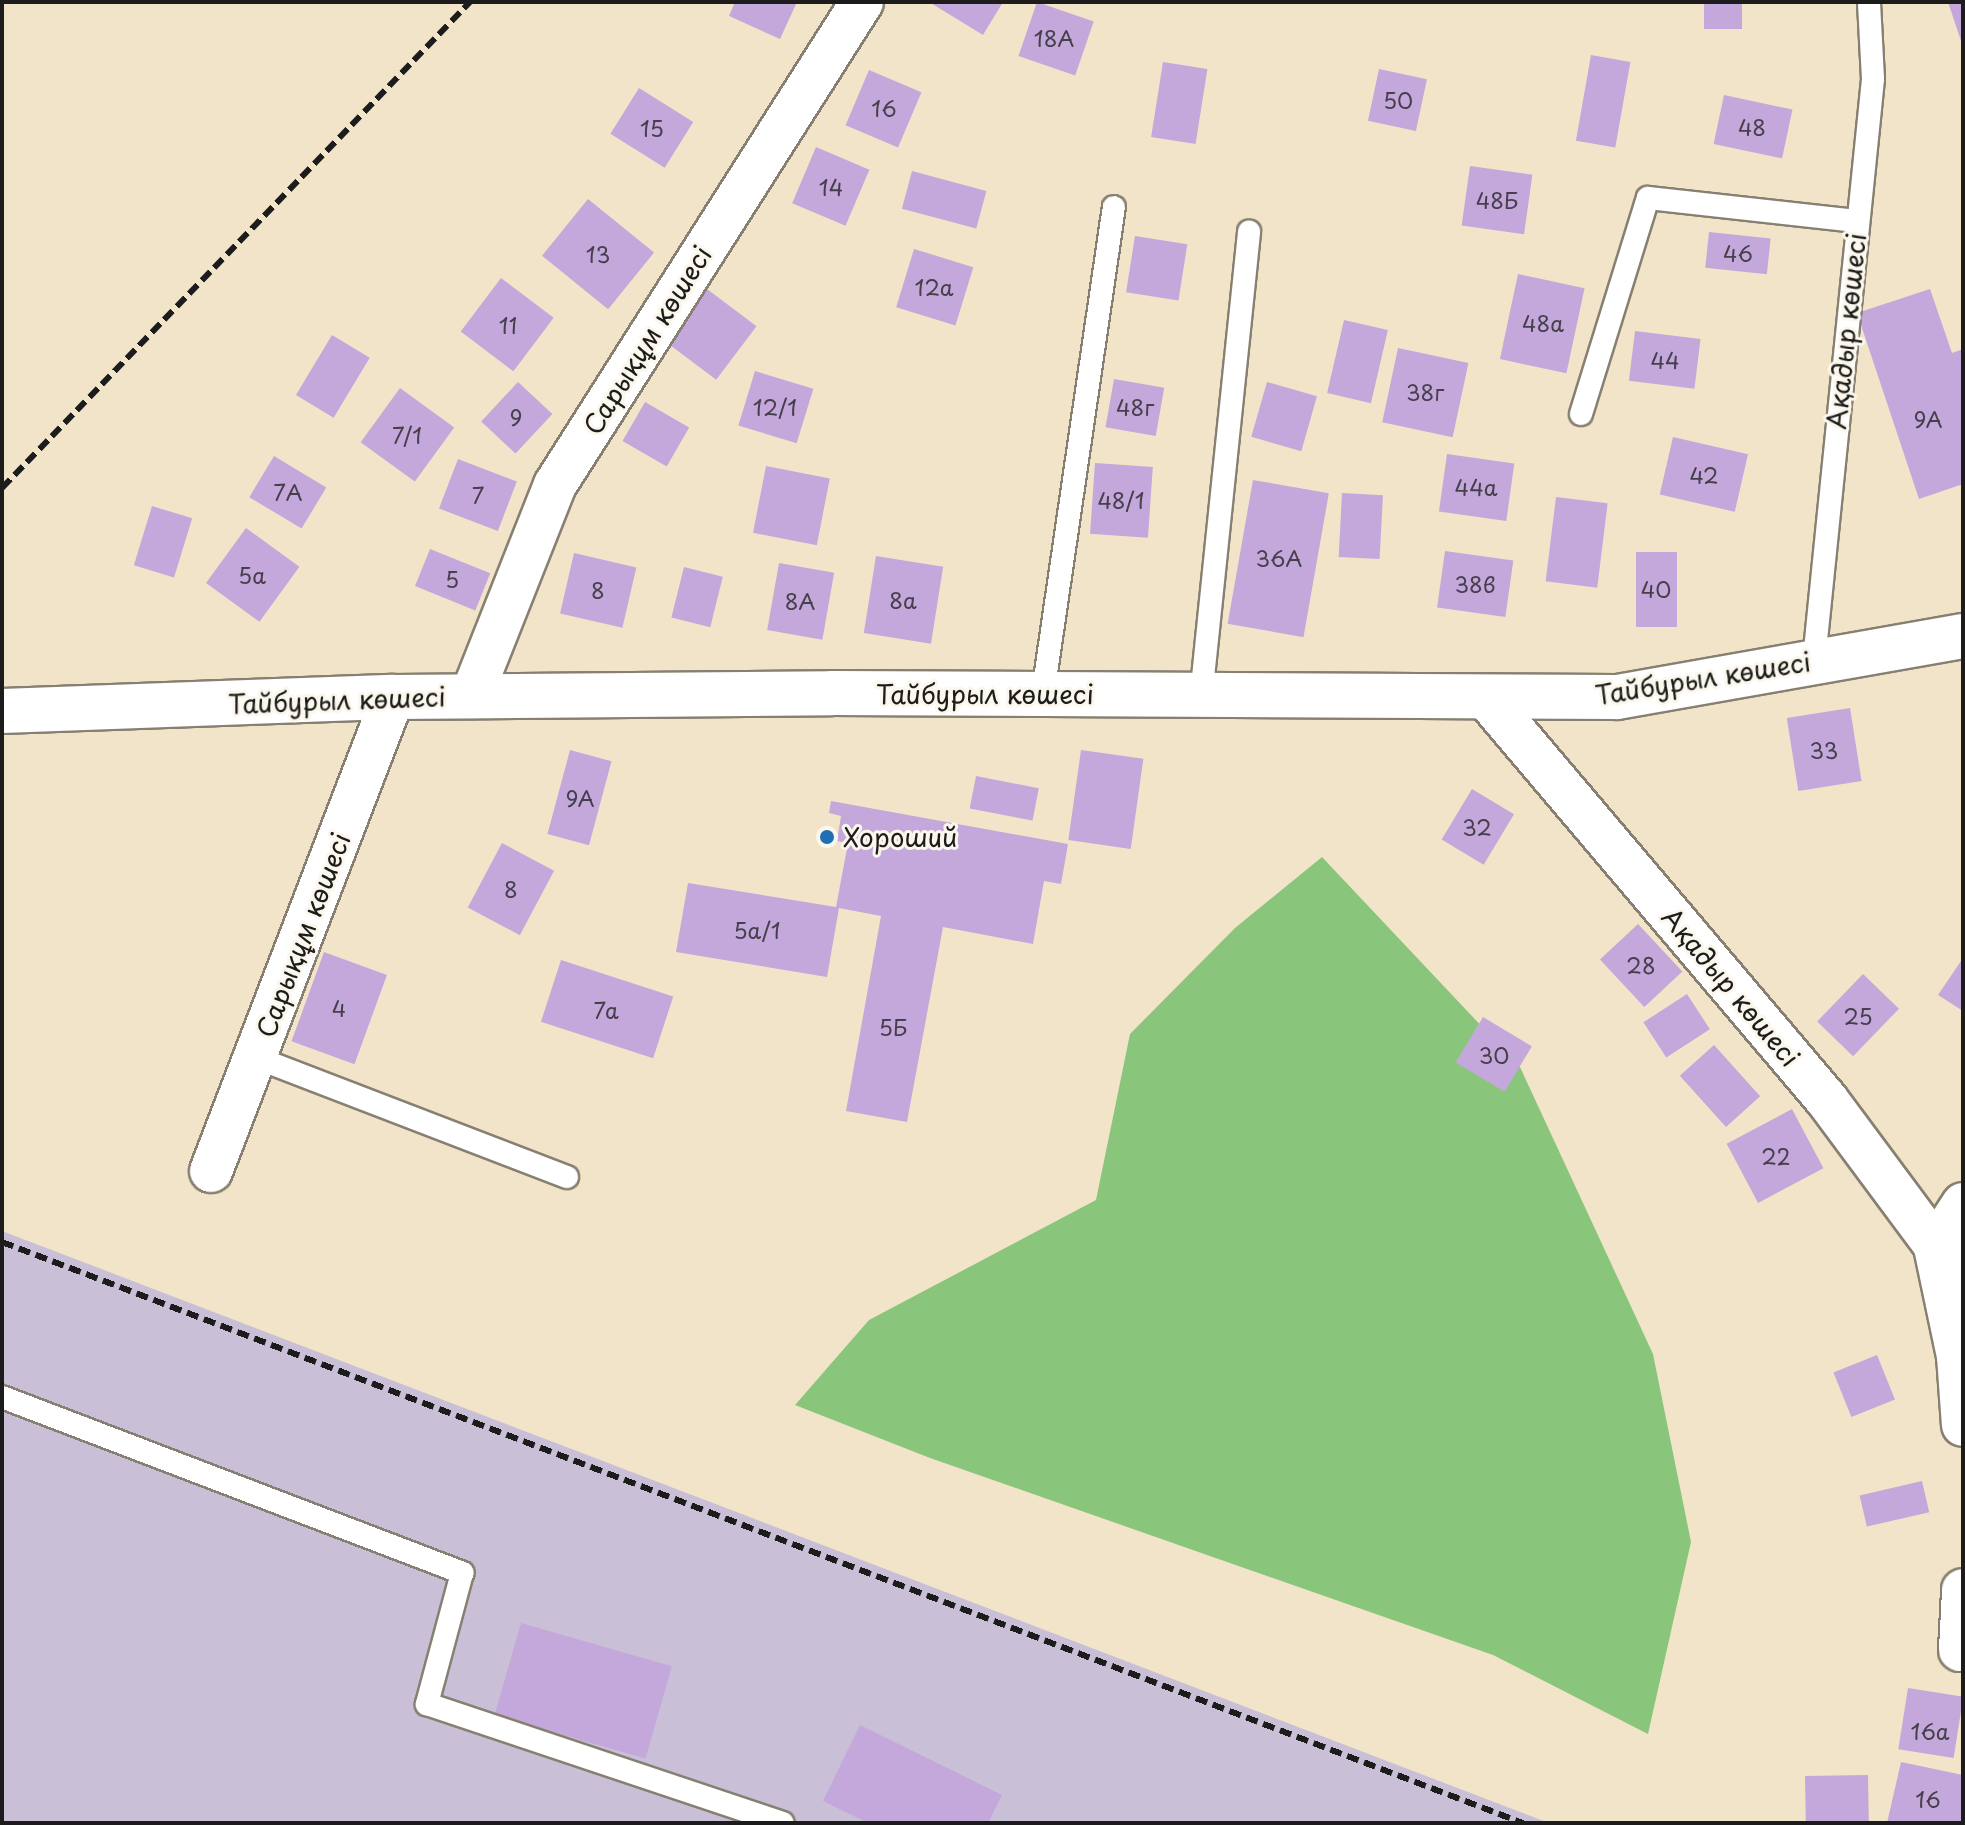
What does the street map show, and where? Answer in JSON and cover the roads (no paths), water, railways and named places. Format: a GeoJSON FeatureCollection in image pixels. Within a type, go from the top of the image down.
{"type":"FeatureCollection","features":[{"type":"Feature","properties":{"kind":"main road","name":"Тайбурыл көшесі"},"geometry":{"type":"LineString","coordinates":[[2,711],[393,697],[1043,693],[1488,700],[1617,697],[1963,636]]}},
{"type":"Feature","properties":{"kind":"street","name":"Сарықұм көшесі"},"geometry":{"type":"LineString","coordinates":[[471,697],[555,485],[862,2]]}},
{"type":"Feature","properties":{"kind":"street","name":"Сарықұм көшесі"},"geometry":{"type":"LineString","coordinates":[[211,1171],[257,1058],[393,697]]}},
{"type":"Feature","properties":{"kind":"street","name":"Ақадыр көшесі"},"geometry":{"type":"LineString","coordinates":[[1488,700],[1827,1100],[1963,1283]]}},
{"type":"Feature","properties":{"kind":"street"},"geometry":{"type":"LineString","coordinates":[[1963,1204],[1935,1247],[1958,1356],[1963,1425]]}},
{"type":"Feature","properties":{"kind":"street"},"geometry":{"type":"LineString","coordinates":[[1960,1650],[1963,1590]]}},
{"type":"Feature","properties":{"kind":"lane","name":"Ақадыр көшесі"},"geometry":{"type":"LineString","coordinates":[[1814,660],[1873,79],[1869,2]]}},
{"type":"Feature","properties":{"kind":"lane"},"geometry":{"type":"LineString","coordinates":[[1581,414],[1648,198],[1857,221]]}},
{"type":"Feature","properties":{"kind":"lane"},"geometry":{"type":"LineString","coordinates":[[1043,693],[1114,207]]}},
{"type":"Feature","properties":{"kind":"lane"},"geometry":{"type":"LineString","coordinates":[[1201,697],[1249,231]]}},
{"type":"Feature","properties":{"kind":"lane"},"geometry":{"type":"LineString","coordinates":[[257,1058],[567,1177]]}},
{"type":"Feature","properties":{"kind":"lane"},"geometry":{"type":"LineString","coordinates":[[2,1397],[462,1573],[427,1704],[783,1823]]}},
{"type":"Feature","properties":{"kind":"railway"},"geometry":{"type":"LineString","coordinates":[[2,488],[470,2]]}},
{"type":"Feature","properties":{"kind":"railway"},"geometry":{"type":"LineString","coordinates":[[2,1242],[1523,1823]]}},
{"type":"Feature","properties":{"kind":"place","name":"Хороший"},"geometry":{"type":"Point","coordinates":[827,837]}}]}
